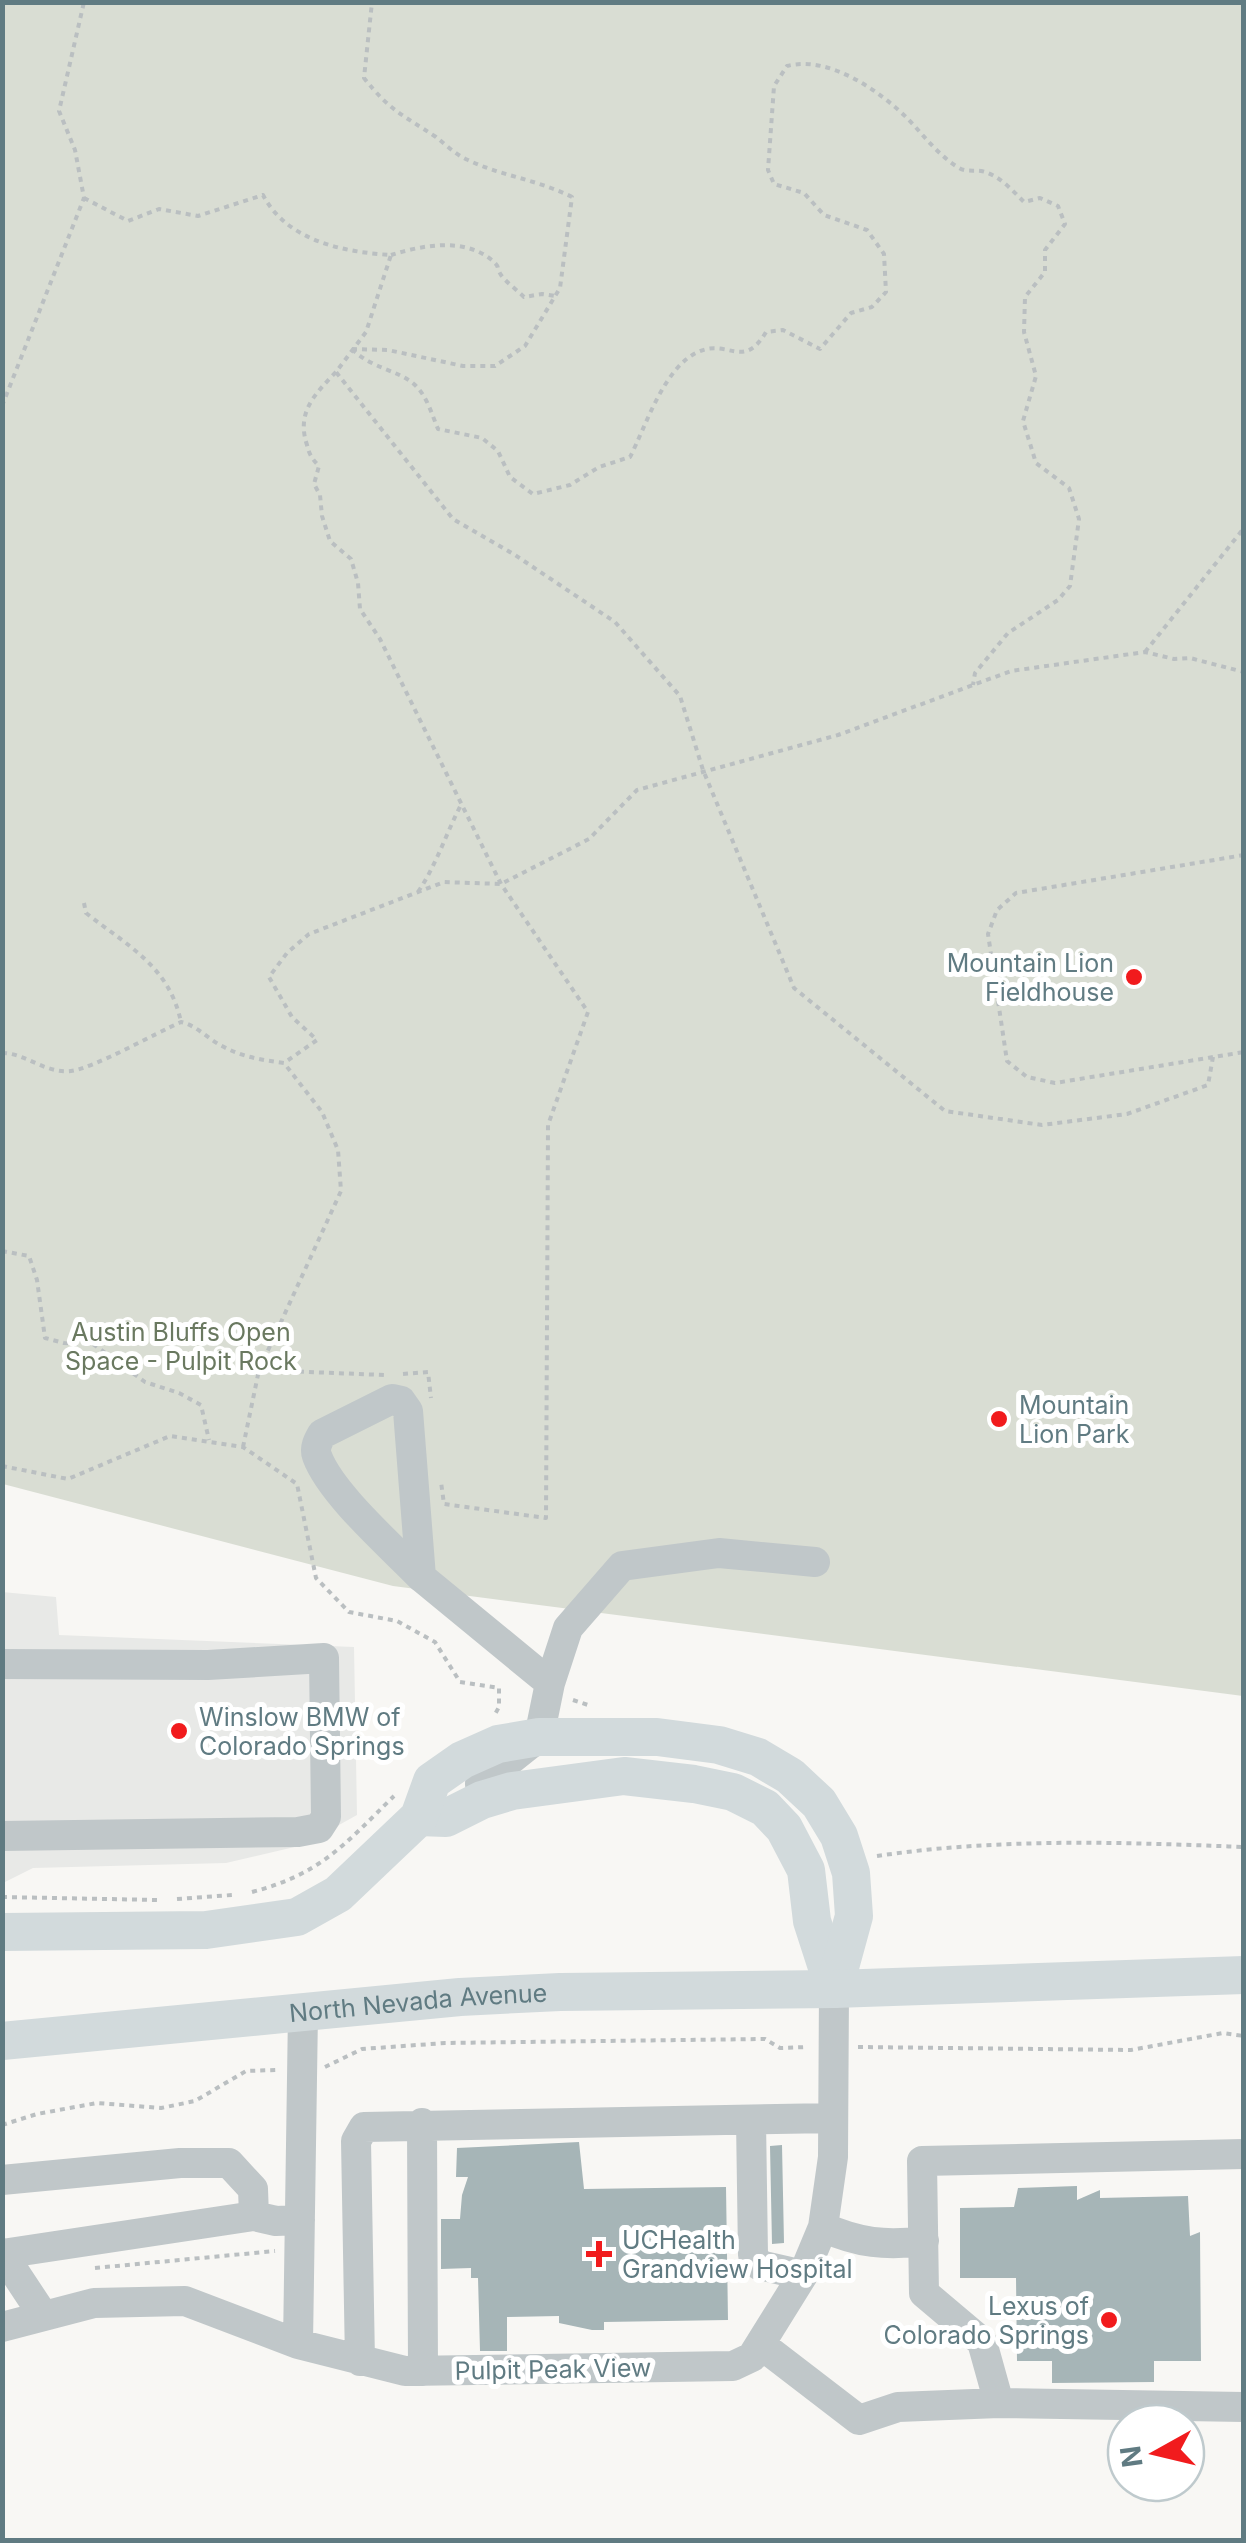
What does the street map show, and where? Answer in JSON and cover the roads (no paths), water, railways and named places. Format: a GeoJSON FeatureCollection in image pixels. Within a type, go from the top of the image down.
{"type":"FeatureCollection","features":[{"type":"Feature","properties":{"kind":"main road"},"geometry":{"type":"LineString","coordinates":[[2,1932],[206,1930],[298,1918],[338,1894],[419,1816],[432,1782],[462,1760],[498,1744],[540,1738],[657,1738],[719,1745],[758,1756],[790,1776],[819,1803],[838,1836],[851,1873],[854,1916],[834,1988]]}},
{"type":"Feature","properties":{"kind":"main road"},"geometry":{"type":"LineString","coordinates":[[419,1816],[446,1818],[482,1800],[512,1791],[624,1776],[733,1792],[765,1808],[784,1828],[806,1870],[812,1921],[834,1988]]}},
{"type":"Feature","properties":{"kind":"main road","name":"North Nevada Avenue"},"geometry":{"type":"LineString","coordinates":[[2,2042],[560,1992],[1244,1976]]}},
{"type":"Feature","properties":{"kind":"street"},"geometry":{"type":"LineString","coordinates":[[421,1577],[408,1411],[392,1399],[322,1434],[316,1445],[317,1456],[338,1489],[421,1577],[550,1683]]}},
{"type":"Feature","properties":{"kind":"street"},"geometry":{"type":"LineString","coordinates":[[482,1800],[480,1784],[540,1738],[550,1683],[568,1628],[622,1566],[719,1553],[815,1562]]}},
{"type":"Feature","properties":{"kind":"street"},"geometry":{"type":"LineString","coordinates":[[2,1664],[208,1664],[324,1658],[326,1817],[320,1828],[298,1832],[2,1836]]}},
{"type":"Feature","properties":{"kind":"street"},"geometry":{"type":"LineString","coordinates":[[834,1988],[833,2157],[824,2227],[802,2275],[760,2344],[859,2420],[898,2407],[999,2403],[1244,2408]]}},
{"type":"Feature","properties":{"kind":"street"},"geometry":{"type":"LineString","coordinates":[[298,2344],[304,2012]]}},
{"type":"Feature","properties":{"kind":"street"},"geometry":{"type":"LineString","coordinates":[[360,2361],[356,2141],[364,2127],[833,2118]]}},
{"type":"Feature","properties":{"kind":"street"},"geometry":{"type":"LineString","coordinates":[[751,2120],[752,2255],[759,2265],[802,2275]]}},
{"type":"Feature","properties":{"kind":"street"},"geometry":{"type":"LineString","coordinates":[[422,2124],[423,2371]]}},
{"type":"Feature","properties":{"kind":"street"},"geometry":{"type":"LineString","coordinates":[[999,2403],[982,2342],[924,2292],[922,2161],[1244,2154]]}},
{"type":"Feature","properties":{"kind":"street"},"geometry":{"type":"LineString","coordinates":[[2,2180],[180,2163],[229,2163],[253,2189],[254,2216]]}},
{"type":"Feature","properties":{"kind":"street"},"geometry":{"type":"LineString","coordinates":[[43,2315],[3,2253],[254,2216],[276,2221],[300,2220]]}},
{"type":"Feature","properties":{"kind":"street"},"geometry":{"type":"LineString","coordinates":[[824,2227],[850,2239],[879,2245],[924,2242]]}},
{"type":"Feature","properties":{"kind":"street","name":"Pulpit Peak View"},"geometry":{"type":"LineString","coordinates":[[2,2326],[94,2303],[185,2300],[298,2344],[396,2371],[734,2366],[752,2356],[760,2344]]}},
{"type":"Feature","properties":{"kind":"place","name":"Mountain Lion Fieldhouse"},"geometry":{"type":"Point","coordinates":[1134,977]}},
{"type":"Feature","properties":{"kind":"place","name":"Mountain Lion Park"},"geometry":{"type":"Point","coordinates":[999,1419]}},
{"type":"Feature","properties":{"kind":"place","name":"Winslow BMW of Colorado Springs"},"geometry":{"type":"Point","coordinates":[179,1731]}},
{"type":"Feature","properties":{"kind":"place","name":"UCHealth Grandview Hospital"},"geometry":{"type":"Point","coordinates":[599,2254]}},
{"type":"Feature","properties":{"kind":"place","name":"Lexus of Colorado Springs"},"geometry":{"type":"Point","coordinates":[1109,2320]}},
{"type":"Feature","properties":{"kind":"park label","name":"Austin Bluffs Open Space - Pulpit Rock"},"geometry":{"type":"Point","coordinates":[181,1346]}}]}
